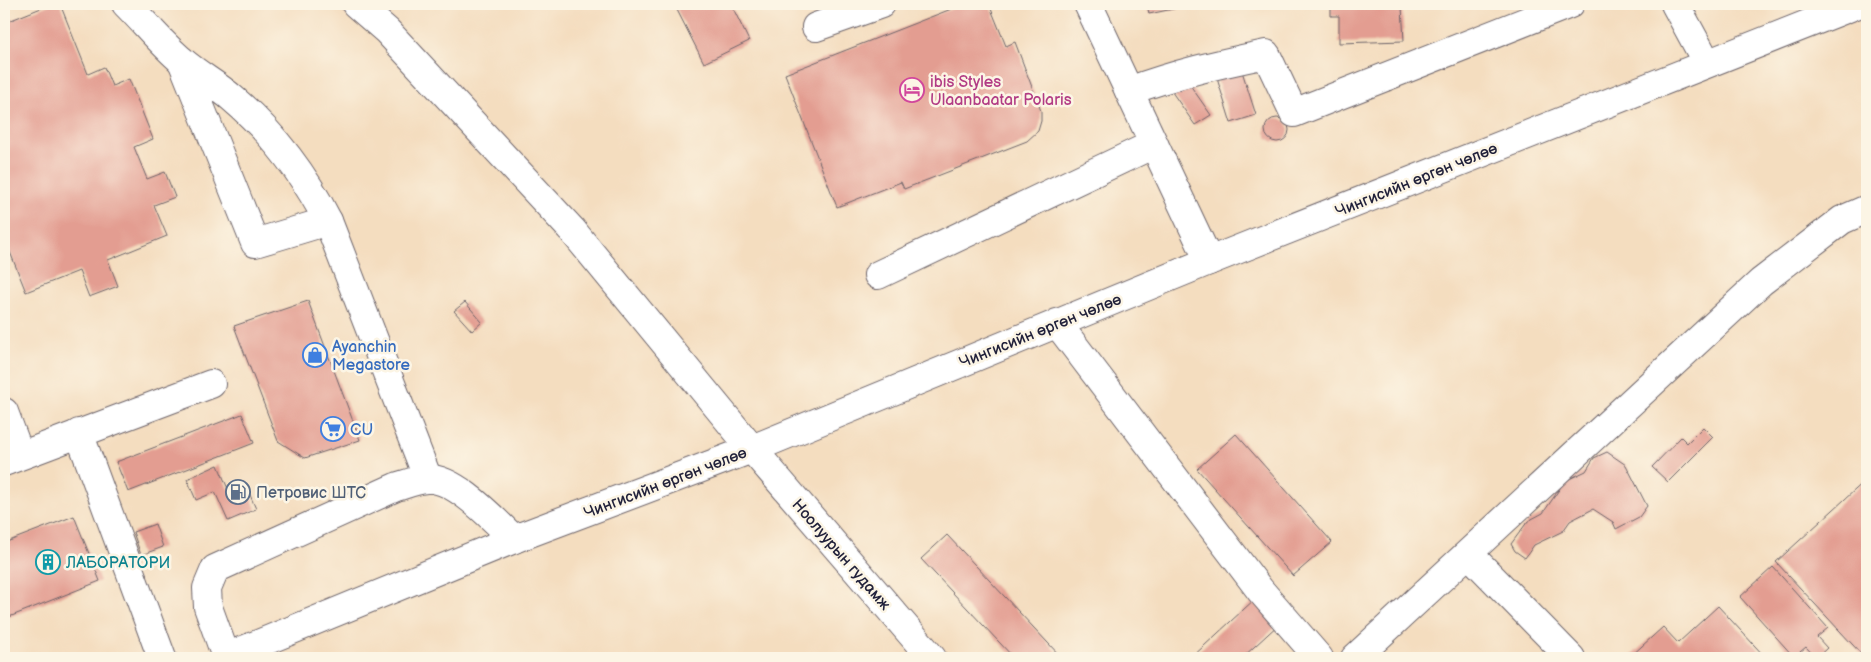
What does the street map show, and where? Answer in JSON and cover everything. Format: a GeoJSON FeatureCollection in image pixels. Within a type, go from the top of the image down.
{"type":"FeatureCollection","features":[{"type":"Feature","properties":{"kind":"main road"},"geometry":{"type":"LineString","coordinates":[[126,4],[182,61],[232,98],[289,157],[313,191],[328,220],[428,479]]}},
{"type":"Feature","properties":{"kind":"main road","name":"Ноолуурын гудамж"},"geometry":{"type":"LineString","coordinates":[[356,4],[387,31],[572,230],[752,449],[932,658]]}},
{"type":"Feature","properties":{"kind":"main road"},"geometry":{"type":"LineString","coordinates":[[816,27],[881,4]]}},
{"type":"Feature","properties":{"kind":"main road"},"geometry":{"type":"LineString","coordinates":[[1088,4],[1209,261]]}},
{"type":"Feature","properties":{"kind":"main road"},"geometry":{"type":"LineString","coordinates":[[1129,91],[1202,67],[1266,54],[1294,113],[1570,4]]}},
{"type":"Feature","properties":{"kind":"main road"},"geometry":{"type":"LineString","coordinates":[[1675,4],[1707,63]]}},
{"type":"Feature","properties":{"kind":"main road","name":"Чингисийн өргөн чөлөө"},"geometry":{"type":"LineString","coordinates":[[225,658],[514,539],[752,449],[1209,261],[1858,4]]}},
{"type":"Feature","properties":{"kind":"main road"},"geometry":{"type":"LineString","coordinates":[[182,61],[255,243],[328,220]]}},
{"type":"Feature","properties":{"kind":"main road"},"geometry":{"type":"LineString","coordinates":[[878,275],[1154,144]]}},
{"type":"Feature","properties":{"kind":"main road"},"geometry":{"type":"LineString","coordinates":[[1355,658],[1761,282],[1842,220],[1867,210]]}},
{"type":"Feature","properties":{"kind":"main road"},"geometry":{"type":"LineString","coordinates":[[1057,323],[1260,590],[1319,658]]}},
{"type":"Feature","properties":{"kind":"main road"},"geometry":{"type":"LineString","coordinates":[[4,412],[12,458],[211,384]]}},
{"type":"Feature","properties":{"kind":"main road"},"geometry":{"type":"LineString","coordinates":[[79,433],[162,658]]}},
{"type":"Feature","properties":{"kind":"main road"},"geometry":{"type":"LineString","coordinates":[[225,658],[208,607],[207,588],[215,569],[396,487],[428,479],[445,483],[469,496],[514,539]]}},
{"type":"Feature","properties":{"kind":"main road"},"geometry":{"type":"LineString","coordinates":[[1469,554],[1571,658]]}},
{"type":"Feature","properties":{"kind":"building"},"geometry":{"type":"Polygon","coordinates":[[[51,4],[60,4],[88,74],[104,67],[112,86],[129,79],[153,139],[134,147],[147,179],[165,172],[175,197],[154,205],[167,236],[108,260],[118,286],[89,297],[79,271],[26,292],[4,237],[4,23],[51,4]]]}},
{"type":"Feature","properties":{"kind":"building"},"geometry":{"type":"Polygon","coordinates":[[[674,4],[731,4],[749,41],[704,63],[674,4]]]}},
{"type":"Feature","properties":{"kind":"building","name":"ibis Styles Ulaanbaatar Polaris"},"geometry":{"type":"Polygon","coordinates":[[[964,4],[989,4],[1006,46],[1015,42],[1041,111],[1038,131],[1027,141],[904,189],[901,182],[837,207],[785,74],[964,4]]]}},
{"type":"Feature","properties":{"kind":"building"},"geometry":{"type":"Polygon","coordinates":[[[1147,4],[1192,4],[1192,5],[1149,14],[1147,4]]]}},
{"type":"Feature","properties":{"kind":"building"},"geometry":{"type":"Polygon","coordinates":[[[1331,4],[1476,5],[1402,7],[1404,41],[1339,43],[1339,16],[1331,16],[1331,4]]]}},
{"type":"Feature","properties":{"kind":"building"},"geometry":{"type":"Polygon","coordinates":[[[1240,65],[1256,115],[1231,123],[1215,72],[1240,65]]]}},
{"type":"Feature","properties":{"kind":"building"},"geometry":{"type":"Polygon","coordinates":[[[1183,75],[1211,115],[1195,125],[1167,85],[1183,75]]]}},
{"type":"Feature","properties":{"kind":"building"},"geometry":{"type":"Polygon","coordinates":[[[1277,118],[1286,121],[1289,130],[1286,139],[1277,142],[1268,139],[1265,130],[1268,121],[1277,118]]]}},
{"type":"Feature","properties":{"kind":"building"},"geometry":{"type":"Polygon","coordinates":[[[308,301],[360,440],[305,458],[278,441],[234,326],[308,301]]]}},
{"type":"Feature","properties":{"kind":"building"},"geometry":{"type":"Polygon","coordinates":[[[465,302],[482,322],[472,331],[454,311],[465,302]]]}},
{"type":"Feature","properties":{"kind":"building"},"geometry":{"type":"Polygon","coordinates":[[[242,414],[254,443],[128,492],[116,462],[242,414]]]}},
{"type":"Feature","properties":{"kind":"building"},"geometry":{"type":"Polygon","coordinates":[[[1703,427],[1713,437],[1668,482],[1652,467],[1681,437],[1687,443],[1703,427]]]}},
{"type":"Feature","properties":{"kind":"building"},"geometry":{"type":"Polygon","coordinates":[[[1236,434],[1332,542],[1293,576],[1197,469],[1236,434]]]}},
{"type":"Feature","properties":{"kind":"building"},"geometry":{"type":"Polygon","coordinates":[[[1607,452],[1626,465],[1647,506],[1639,517],[1616,529],[1613,522],[1593,509],[1570,521],[1563,531],[1534,545],[1525,558],[1515,551],[1511,544],[1528,521],[1543,513],[1565,481],[1586,471],[1594,458],[1607,452]]]}},
{"type":"Feature","properties":{"kind":"building"},"geometry":{"type":"Polygon","coordinates":[[[218,465],[228,489],[244,481],[256,509],[228,521],[215,492],[196,500],[187,479],[218,465]]]}},
{"type":"Feature","properties":{"kind":"building"},"geometry":{"type":"Polygon","coordinates":[[[1867,479],[1867,658],[1865,658],[1776,562],[1867,479]]]}},
{"type":"Feature","properties":{"kind":"building","name":"ЛАБОРАТОРИ"},"geometry":{"type":"Polygon","coordinates":[[[74,516],[100,581],[4,619],[4,543],[74,516]]]}},
{"type":"Feature","properties":{"kind":"building"},"geometry":{"type":"Polygon","coordinates":[[[155,524],[163,547],[141,555],[133,532],[155,524]]]}},
{"type":"Feature","properties":{"kind":"building"},"geometry":{"type":"Polygon","coordinates":[[[947,535],[1062,658],[1014,658],[921,559],[947,535]]]}},
{"type":"Feature","properties":{"kind":"building"},"geometry":{"type":"Polygon","coordinates":[[[1773,567],[1828,628],[1817,637],[1827,648],[1816,658],[1806,647],[1794,657],[1740,597],[1773,567]]]}},
{"type":"Feature","properties":{"kind":"building"},"geometry":{"type":"Polygon","coordinates":[[[1256,598],[1280,623],[1242,658],[1191,658],[1256,598]]]}},
{"type":"Feature","properties":{"kind":"building"},"geometry":{"type":"Polygon","coordinates":[[[1718,606],[1766,658],[1633,658],[1631,656],[1663,627],[1678,643],[1718,606]]]}},
{"type":"Feature","properties":{"kind":"place","name":"ibis Styles Ulaanbaatar Polaris"},"geometry":{"type":"Point","coordinates":[912,90]}},
{"type":"Feature","properties":{"kind":"place","name":"Ayanchin Megastore"},"geometry":{"type":"Point","coordinates":[315,355]}},
{"type":"Feature","properties":{"kind":"place","name":"CU"},"geometry":{"type":"Point","coordinates":[333,429]}},
{"type":"Feature","properties":{"kind":"place","name":"Петровис ШТС"},"geometry":{"type":"Point","coordinates":[238,492]}},
{"type":"Feature","properties":{"kind":"place","name":"ЛАБОРАТОРИ"},"geometry":{"type":"Point","coordinates":[48,562]}}]}
